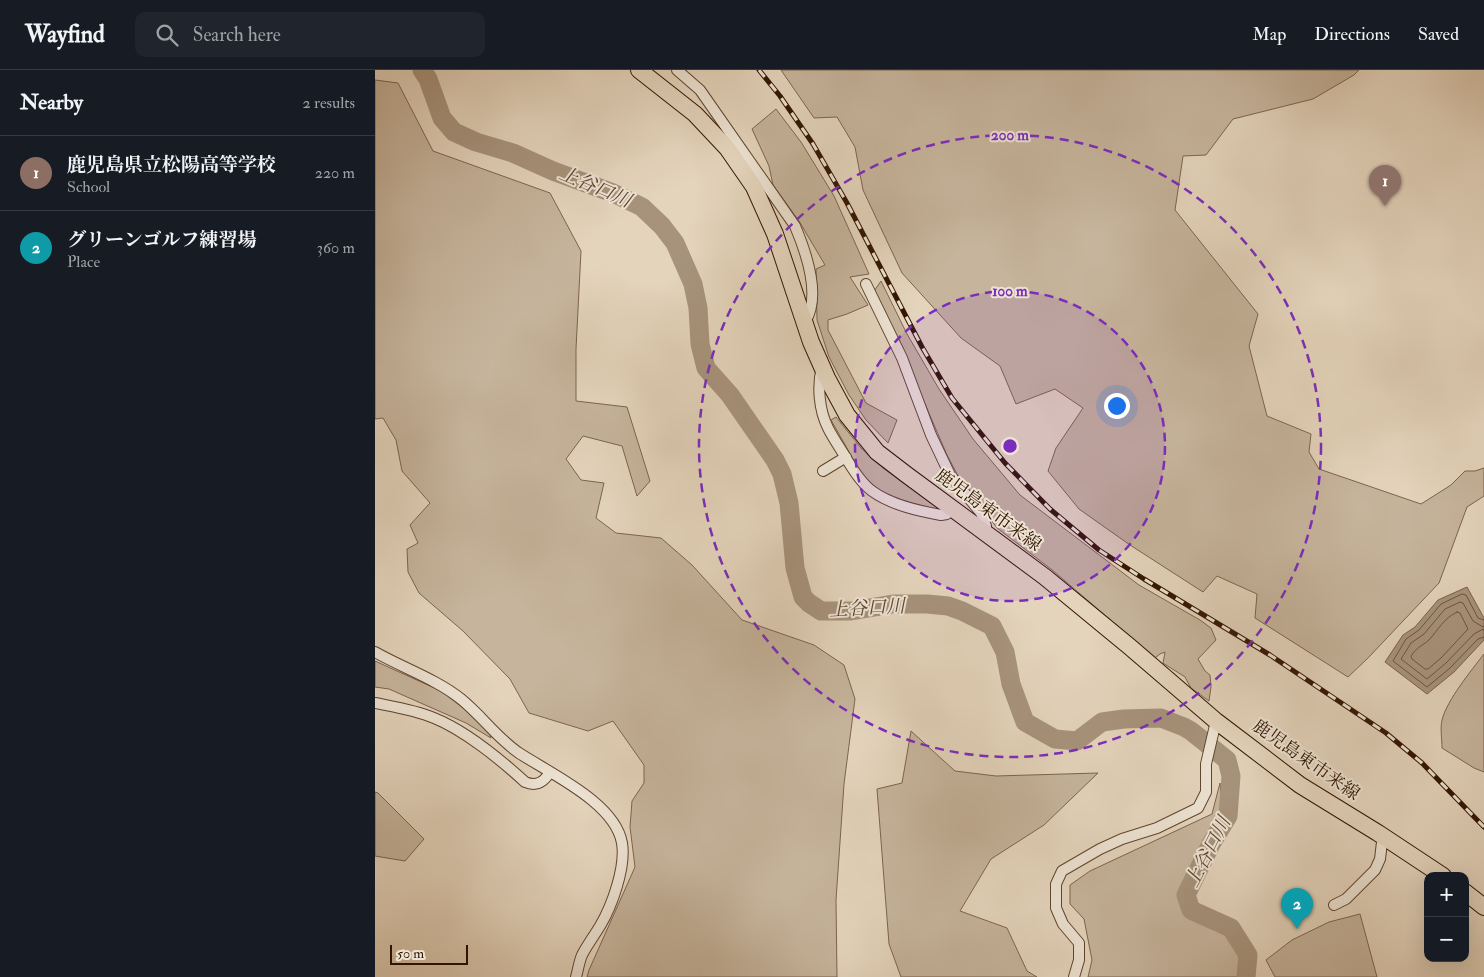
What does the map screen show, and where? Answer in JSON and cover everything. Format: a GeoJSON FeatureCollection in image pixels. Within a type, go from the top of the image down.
{"type":"FeatureCollection","features":[{"type":"Feature","properties":{"kind":"main road","name":"鹿児島東市来線"},"geometry":{"type":"LineString","coordinates":[[639,70],[695,114],[727,148],[754,187],[775,234],[822,366],[847,415],[877,452],[1052,583],[1216,721],[1300,785],[1385,837],[1437,872]]}},
{"type":"Feature","properties":{"kind":"main road"},"geometry":{"type":"LineString","coordinates":[[1469,895],[1484,907]]}},
{"type":"Feature","properties":{"kind":"street"},"geometry":{"type":"LineString","coordinates":[[677,70],[700,90],[795,226],[804,246],[809,264],[812,290],[812,306],[805,322]]}},
{"type":"Feature","properties":{"kind":"street"},"geometry":{"type":"LineString","coordinates":[[865,284],[902,358],[931,435],[950,475],[981,513],[986,526],[985,533]]}},
{"type":"Feature","properties":{"kind":"street"},"geometry":{"type":"LineString","coordinates":[[822,366],[819,376],[819,389],[827,426],[864,484],[881,497],[907,507],[941,515],[947,514],[953,509]]}},
{"type":"Feature","properties":{"kind":"street"},"geometry":{"type":"LineString","coordinates":[[823,471],[846,457]]}},
{"type":"Feature","properties":{"kind":"street"},"geometry":{"type":"LineString","coordinates":[[375,652],[433,682],[461,700],[518,753],[583,794],[605,813],[614,824],[622,843],[622,868],[601,925],[581,957],[576,977]]}},
{"type":"Feature","properties":{"kind":"street"},"geometry":{"type":"LineString","coordinates":[[375,702],[412,710],[456,728],[525,782],[531,784],[541,783],[550,772]]}},
{"type":"Feature","properties":{"kind":"street"},"geometry":{"type":"LineString","coordinates":[[1074,977],[1079,960],[1079,943],[1063,924],[1056,908],[1056,884],[1062,871],[1100,849],[1122,839],[1157,828],[1198,808],[1207,792],[1207,764],[1216,721]]}},
{"type":"Feature","properties":{"kind":"street"},"geometry":{"type":"LineString","coordinates":[[1334,905],[1346,900],[1375,870],[1380,859],[1382,842],[1385,837]]}},
{"type":"Feature","properties":{"kind":"shaded area"},"geometry":{"type":"Polygon","coordinates":[[[781,70],[1359,70],[1354,75],[1313,99],[1233,119],[1206,155],[1183,156],[1175,210],[1258,314],[1249,346],[1267,416],[1311,434],[1309,452],[1319,469],[1421,504],[1451,485],[1465,471],[1475,471],[1484,468],[1484,496],[1467,507],[1439,583],[1348,677],[1255,618],[1257,594],[1217,576],[1203,592],[1130,545],[1079,509],[1048,471],[1056,448],[1083,408],[1055,389],[1016,404],[1000,366],[961,338],[902,273],[863,190],[855,147],[837,117],[814,118],[781,70]]]}},
{"type":"Feature","properties":{"kind":"shaded area"},"geometry":{"type":"Polygon","coordinates":[[[375,80],[398,83],[433,151],[550,193],[581,251],[576,349],[576,401],[627,407],[650,481],[637,496],[622,446],[583,436],[566,459],[581,480],[604,483],[596,518],[616,533],[661,538],[692,565],[742,620],[814,645],[844,665],[855,699],[844,784],[836,900],[837,977],[587,977],[635,867],[630,827],[632,801],[644,783],[644,765],[613,721],[588,731],[529,713],[510,679],[463,631],[419,593],[408,572],[407,549],[418,543],[410,525],[430,503],[402,471],[396,440],[383,418],[375,419],[375,80]]]}},
{"type":"Feature","properties":{"kind":"shaded area"},"geometry":{"type":"Polygon","coordinates":[[[776,109],[801,142],[834,196],[869,274],[850,277],[868,305],[828,320],[828,330],[866,403],[897,420],[888,443],[866,420],[849,395],[829,357],[817,320],[816,269],[825,265],[799,221],[773,185],[769,166],[752,129],[776,109]]]}},
{"type":"Feature","properties":{"kind":"shaded area"},"geometry":{"type":"Polygon","coordinates":[[[881,281],[907,334],[939,389],[973,439],[1020,495],[1139,585],[1211,628],[1216,640],[1198,659],[1205,671],[1210,675],[1209,701],[1191,688],[1185,677],[1163,663],[1165,652],[1155,658],[1051,569],[997,528],[957,474],[947,455],[874,291],[881,281]]]}},
{"type":"Feature","properties":{"kind":"shaded area"},"geometry":{"type":"Polygon","coordinates":[[[836,417],[861,448],[883,468],[941,510],[902,501],[869,483],[861,473],[831,420],[836,417]]]}},
{"type":"Feature","properties":{"kind":"shaded area"},"geometry":{"type":"Polygon","coordinates":[[[1484,654],[1484,772],[1442,748],[1441,730],[1442,720],[1449,704],[1484,654]]]}},
{"type":"Feature","properties":{"kind":"shaded area"},"geometry":{"type":"Polygon","coordinates":[[[375,661],[441,691],[489,732],[491,738],[466,723],[389,689],[375,687],[375,661]]]}},
{"type":"Feature","properties":{"kind":"shaded area"},"geometry":{"type":"Polygon","coordinates":[[[911,731],[955,771],[996,776],[1098,773],[1044,825],[991,859],[960,911],[1007,928],[1027,971],[1037,977],[901,977],[889,944],[877,789],[902,783],[911,731]]]}},
{"type":"Feature","properties":{"kind":"shaded area"},"geometry":{"type":"Polygon","coordinates":[[[1220,783],[1223,813],[1179,895],[1185,913],[1227,932],[1241,954],[1240,977],[1088,977],[1092,960],[1084,919],[1070,904],[1070,885],[1090,871],[1212,814],[1220,783]]]}},
{"type":"Feature","properties":{"kind":"shaded area"},"geometry":{"type":"Polygon","coordinates":[[[375,792],[424,839],[405,861],[375,856],[375,792]]]}},
{"type":"Feature","properties":{"kind":"shaded area"},"geometry":{"type":"Polygon","coordinates":[[[1360,914],[1377,977],[1275,977],[1266,960],[1292,940],[1329,922],[1360,914]]]}},
{"type":"Feature","properties":{"kind":"water"},"geometry":{"type":"Polygon","coordinates":[[[1467,587],[1484,618],[1484,640],[1454,672],[1427,694],[1385,662],[1403,635],[1415,627],[1438,600],[1467,587]]]}},
{"type":"Feature","properties":{"kind":"waterway","name":"上谷口川"},"geometry":{"type":"LineString","coordinates":[[422,70],[428,79],[442,118],[454,132],[476,142],[513,153],[553,171],[613,193],[642,207],[662,226],[675,243],[693,284],[698,308],[700,344],[706,368],[730,395],[775,460],[782,474],[789,503],[795,568],[803,597],[809,603],[821,611],[851,611],[893,604],[948,606],[962,611],[992,626],[1005,652],[1011,684],[1025,722],[1055,739],[1077,741],[1102,722],[1124,719],[1161,718],[1191,731],[1227,760],[1231,776],[1228,816],[1211,844],[1186,895],[1191,910],[1231,928],[1248,955],[1246,977]]}},
{"type":"Feature","properties":{"kind":"railway"},"geometry":{"type":"LineString","coordinates":[[759,70],[780,96],[813,144],[847,203],[922,347],[952,398],[1005,463],[1050,509],[1099,550],[1270,655],[1386,733],[1422,763],[1484,827]]}},
{"type":"Feature","properties":{"kind":"place","name":"鹿児島県立松陽高等学校"},"geometry":{"type":"Point","coordinates":[1385,206]}},
{"type":"Feature","properties":{"kind":"place","name":"グリーンゴルフ練習場"},"geometry":{"type":"Point","coordinates":[1297,929]}}]}
